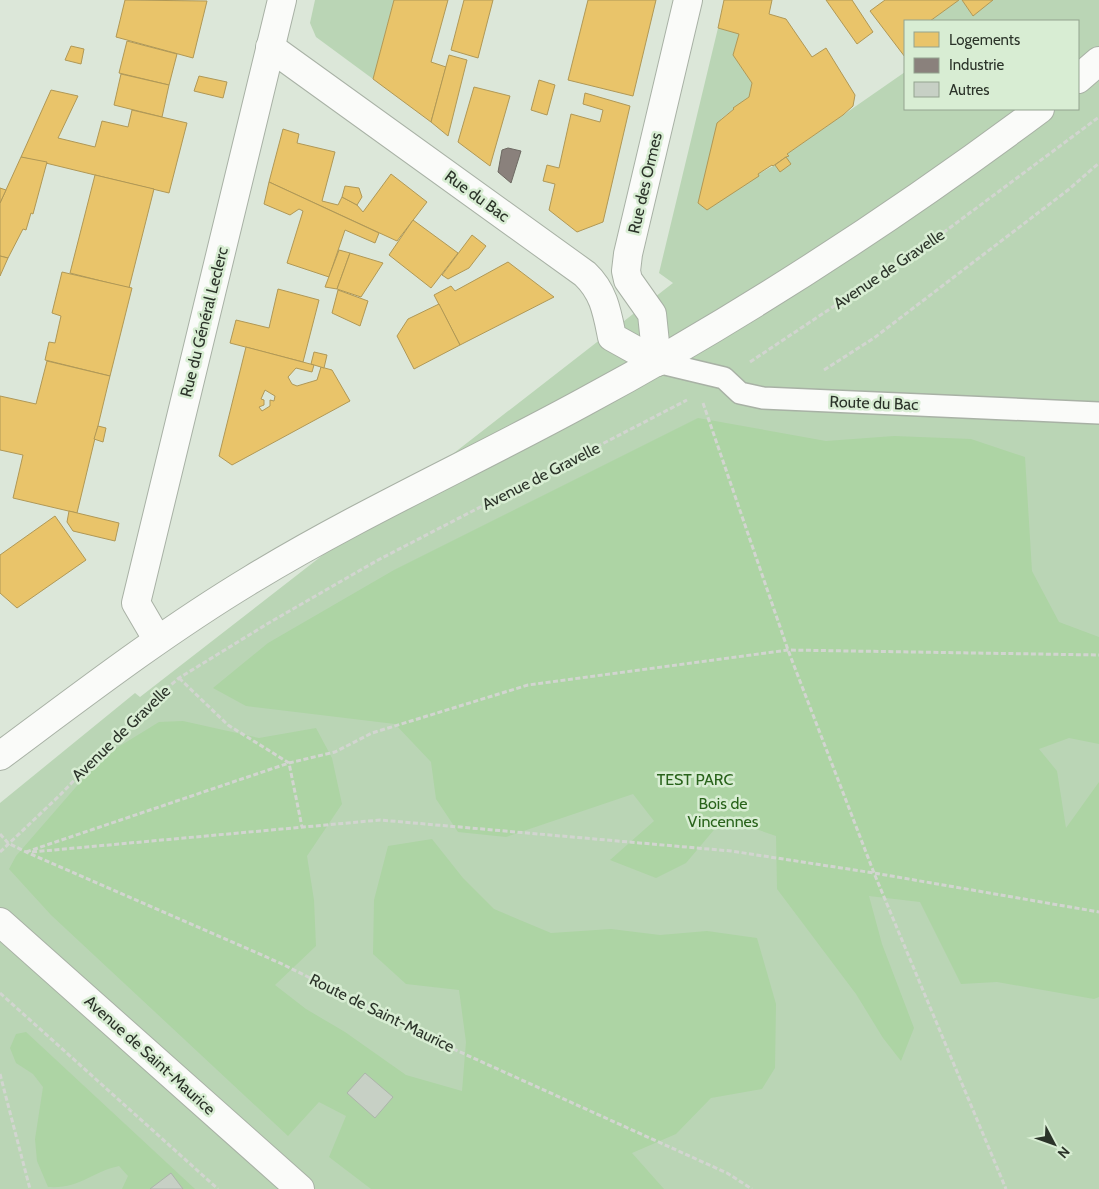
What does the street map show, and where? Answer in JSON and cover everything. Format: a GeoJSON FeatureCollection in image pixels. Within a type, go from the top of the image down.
{"type":"FeatureCollection","features":[{"type":"Feature","properties":{"kind":"street","name":"Rue du Général Leclerc"},"geometry":{"type":"LineString","coordinates":[[157,639],[136,603],[282,0]]}},
{"type":"Feature","properties":{"kind":"street","name":"Rue des Ormes"},"geometry":{"type":"LineString","coordinates":[[626,271],[628,254],[688,0]]}},
{"type":"Feature","properties":{"kind":"street","name":"Rue du Bac"},"geometry":{"type":"LineString","coordinates":[[270,47],[593,282],[607,307],[612,337],[657,362]]}},
{"type":"Feature","properties":{"kind":"street"},"geometry":{"type":"LineString","coordinates":[[1079,78],[1099,61]]}},
{"type":"Feature","properties":{"kind":"street"},"geometry":{"type":"LineString","coordinates":[[0,756],[157,639],[253,578],[358,519],[583,403],[657,362],[839,251],[1039,110]]}},
{"type":"Feature","properties":{"kind":"street"},"geometry":{"type":"LineString","coordinates":[[593,282],[626,271],[634,291],[652,314],[657,362]]}},
{"type":"Feature","properties":{"kind":"street","name":"Avenue de Saint-Maurice"},"geometry":{"type":"LineString","coordinates":[[0,922],[300,1189]]}},
{"type":"Feature","properties":{"kind":"lane","name":"Route du Bac"},"geometry":{"type":"LineString","coordinates":[[657,362],[724,378],[740,393],[776,399],[1099,413]]}},
{"type":"Feature","properties":{"kind":"path","name":"Avenue de Gravelle"},"geometry":{"type":"LineString","coordinates":[[0,852],[60,795],[140,712],[179,678],[272,620],[378,560],[699,393],[724,378],[891,270],[1000,192],[1099,117]]}},
{"type":"Feature","properties":{"kind":"path"},"geometry":{"type":"LineString","coordinates":[[776,399],[874,338],[1068,190],[1099,163]]}},
{"type":"Feature","properties":{"kind":"path"},"geometry":{"type":"LineString","coordinates":[[699,393],[788,650],[874,873],[1006,1189]]}},
{"type":"Feature","properties":{"kind":"path"},"geometry":{"type":"LineString","coordinates":[[26,852],[289,763],[335,752],[372,733],[528,685],[788,650],[1099,655]]}},
{"type":"Feature","properties":{"kind":"path"},"geometry":{"type":"LineString","coordinates":[[179,678],[228,725],[289,763],[302,827]]}},
{"type":"Feature","properties":{"kind":"path"},"geometry":{"type":"LineString","coordinates":[[26,852],[380,820],[731,851],[874,873],[1099,912]]}},
{"type":"Feature","properties":{"kind":"path"},"geometry":{"type":"LineString","coordinates":[[0,834],[8,843]]}},
{"type":"Feature","properties":{"kind":"path","name":"Route de Saint-Maurice"},"geometry":{"type":"LineString","coordinates":[[8,843],[280,963],[449,1047],[727,1173],[752,1189]]}},
{"type":"Feature","properties":{"kind":"path"},"geometry":{"type":"LineString","coordinates":[[0,993],[218,1189]]}},
{"type":"Feature","properties":{"kind":"path"},"geometry":{"type":"LineString","coordinates":[[0,1074],[30,1189]]}},
{"type":"Feature","properties":{"kind":"green space"},"geometry":{"type":"Polygon","coordinates":[[[315,0],[394,0],[373,79],[316,37],[310,23],[315,0]]]}},
{"type":"Feature","properties":{"kind":"green space","name":"Bois de Vincennes"},"geometry":{"type":"Polygon","coordinates":[[[959,0],[962,0],[973,16],[993,0],[1099,0],[1099,1189],[0,1189],[0,803],[135,693],[140,697],[673,283],[659,273],[718,28],[739,34],[733,55],[752,83],[749,97],[721,119],[758,174],[775,165],[780,171],[790,164],[786,157],[789,156],[787,154],[904,73],[904,110],[1079,110],[1079,20],[931,20],[959,0]]]}},
{"type":"Feature","properties":{"kind":"green space","name":"TEST PARC"},"geometry":{"type":"Polygon","coordinates":[[[698,418],[826,441],[894,436],[971,439],[1025,457],[1032,571],[1059,622],[1099,637],[1099,744],[1069,738],[1039,749],[1057,771],[1066,828],[1099,782],[1099,997],[1094,999],[997,982],[961,984],[920,902],[869,896],[882,944],[914,1028],[901,1061],[883,1038],[856,994],[777,889],[776,836],[724,818],[686,863],[656,878],[610,860],[654,821],[633,794],[506,837],[458,832],[436,799],[431,762],[395,724],[246,706],[213,688],[268,643],[394,570],[698,418]]]}},
{"type":"Feature","properties":{"kind":"green space"},"geometry":{"type":"Polygon","coordinates":[[[183,721],[259,738],[316,728],[332,758],[342,804],[307,856],[314,900],[316,946],[275,985],[306,1009],[345,1032],[406,1075],[462,1091],[466,1042],[459,990],[406,984],[373,954],[374,900],[388,846],[432,839],[463,878],[494,909],[551,933],[611,929],[660,935],[707,931],[757,938],[776,1004],[775,1068],[762,1089],[711,1098],[676,1134],[632,1153],[664,1189],[371,1189],[329,1157],[346,1116],[319,1102],[288,1136],[51,915],[9,869],[16,856],[102,757],[159,722],[183,721]]]}},
{"type":"Feature","properties":{"kind":"green space"},"geometry":{"type":"Polygon","coordinates":[[[26,1032],[195,1189],[122,1189],[128,1176],[119,1166],[77,1183],[59,1187],[48,1187],[37,1161],[35,1139],[43,1087],[33,1074],[16,1063],[10,1048],[16,1034],[26,1032]]]}},
{"type":"Feature","properties":{"kind":"building: Logements"},"geometry":{"type":"Polygon","coordinates":[[[125,0],[207,1],[193,58],[116,37],[125,0]]]}},
{"type":"Feature","properties":{"kind":"building: Logements"},"geometry":{"type":"Polygon","coordinates":[[[394,0],[448,0],[431,62],[446,67],[431,122],[373,79],[394,0]]]}},
{"type":"Feature","properties":{"kind":"building: Logements"},"geometry":{"type":"Polygon","coordinates":[[[464,0],[493,0],[478,58],[451,50],[464,0]]]}},
{"type":"Feature","properties":{"kind":"building: Logements"},"geometry":{"type":"Polygon","coordinates":[[[588,0],[656,0],[633,96],[568,80],[588,0]]]}},
{"type":"Feature","properties":{"kind":"building: Logements"},"geometry":{"type":"Polygon","coordinates":[[[724,0],[772,0],[769,14],[786,19],[812,57],[826,48],[855,95],[853,106],[843,115],[787,154],[789,156],[758,174],[759,176],[707,210],[698,203],[717,123],[733,108],[749,97],[752,83],[733,55],[739,34],[718,28],[724,0]]]}},
{"type":"Feature","properties":{"kind":"building: Logements"},"geometry":{"type":"Polygon","coordinates":[[[826,0],[852,0],[873,32],[857,44],[826,0]]]}},
{"type":"Feature","properties":{"kind":"building: Logements"},"geometry":{"type":"Polygon","coordinates":[[[885,0],[959,0],[931,20],[904,20],[904,56],[870,11],[885,0]]]}},
{"type":"Feature","properties":{"kind":"building: Logements"},"geometry":{"type":"Polygon","coordinates":[[[962,0],[993,0],[973,16],[962,0]]]}},
{"type":"Feature","properties":{"kind":"building: Logements"},"geometry":{"type":"Polygon","coordinates":[[[127,41],[177,54],[169,85],[119,73],[127,41]]]}},
{"type":"Feature","properties":{"kind":"building: Logements"},"geometry":{"type":"Polygon","coordinates":[[[71,46],[84,49],[81,64],[65,60],[71,46]]]}},
{"type":"Feature","properties":{"kind":"building: Logements"},"geometry":{"type":"Polygon","coordinates":[[[449,55],[467,60],[448,136],[431,122],[449,55]]]}},
{"type":"Feature","properties":{"kind":"building: Logements"},"geometry":{"type":"Polygon","coordinates":[[[121,74],[169,85],[162,117],[114,105],[121,74]]]}},
{"type":"Feature","properties":{"kind":"building: Logements"},"geometry":{"type":"Polygon","coordinates":[[[199,76],[227,82],[223,98],[194,91],[199,76]]]}},
{"type":"Feature","properties":{"kind":"building: Logements"},"geometry":{"type":"Polygon","coordinates":[[[539,80],[555,85],[547,115],[531,110],[539,80]]]}},
{"type":"Feature","properties":{"kind":"building: Logements"},"geometry":{"type":"Polygon","coordinates":[[[474,87],[510,96],[490,166],[458,142],[474,87]]]}},
{"type":"Feature","properties":{"kind":"building: Logements"},"geometry":{"type":"Polygon","coordinates":[[[51,90],[78,96],[58,138],[95,147],[102,121],[128,127],[132,110],[187,123],[169,193],[21,157],[51,90]]]}},
{"type":"Feature","properties":{"kind":"building: Logements"},"geometry":{"type":"Polygon","coordinates":[[[585,93],[630,106],[603,222],[577,232],[549,210],[555,184],[543,181],[547,165],[559,168],[571,114],[600,122],[603,110],[583,104],[585,93]]]}},
{"type":"Feature","properties":{"kind":"building: Logements"},"geometry":{"type":"Polygon","coordinates":[[[283,129],[299,134],[297,143],[335,152],[322,201],[338,205],[342,197],[357,205],[363,212],[391,174],[427,202],[397,241],[269,182],[283,129]]]}},
{"type":"Feature","properties":{"kind":"building: Logements"},"geometry":{"type":"Polygon","coordinates":[[[21,157],[47,162],[33,214],[31,213],[26,230],[23,229],[8,258],[0,256],[0,203],[21,157]]]}},
{"type":"Feature","properties":{"kind":"building: Logements"},"geometry":{"type":"Polygon","coordinates":[[[786,157],[791,164],[780,172],[775,165],[786,157]]]}},
{"type":"Feature","properties":{"kind":"building: Logements"},"geometry":{"type":"Polygon","coordinates":[[[95,175],[154,189],[129,288],[70,273],[95,175]]]}},
{"type":"Feature","properties":{"kind":"building: Logements"},"geometry":{"type":"Polygon","coordinates":[[[269,182],[379,233],[375,243],[345,230],[329,277],[287,263],[303,211],[299,209],[290,215],[264,204],[269,182]]]}},
{"type":"Feature","properties":{"kind":"building: Logements"},"geometry":{"type":"Polygon","coordinates":[[[345,186],[359,188],[362,197],[357,205],[342,197],[345,186]]]}},
{"type":"Feature","properties":{"kind":"building: Logements"},"geometry":{"type":"Polygon","coordinates":[[[0,188],[6,190],[0,203],[0,188]]]}},
{"type":"Feature","properties":{"kind":"building: Logements"},"geometry":{"type":"Polygon","coordinates":[[[413,220],[458,253],[431,288],[389,255],[413,220]]]}},
{"type":"Feature","properties":{"kind":"building: Logements"},"geometry":{"type":"Polygon","coordinates":[[[472,235],[486,246],[469,268],[448,279],[442,275],[472,235]]]}},
{"type":"Feature","properties":{"kind":"building: Logements"},"geometry":{"type":"Polygon","coordinates":[[[339,250],[350,253],[337,289],[325,287],[339,250]]]}},
{"type":"Feature","properties":{"kind":"building: Logements"},"geometry":{"type":"Polygon","coordinates":[[[350,253],[383,263],[361,297],[337,289],[350,253]]]}},
{"type":"Feature","properties":{"kind":"building: Logements"},"geometry":{"type":"Polygon","coordinates":[[[0,256],[8,258],[0,276],[0,256]]]}},
{"type":"Feature","properties":{"kind":"building: Logements"},"geometry":{"type":"Polygon","coordinates":[[[508,262],[554,297],[460,345],[434,295],[451,286],[455,291],[508,262]]]}},
{"type":"Feature","properties":{"kind":"building: Logements"},"geometry":{"type":"Polygon","coordinates":[[[62,272],[132,288],[110,376],[45,360],[49,342],[55,343],[61,316],[52,313],[62,272]]]}},
{"type":"Feature","properties":{"kind":"building: Logements"},"geometry":{"type":"Polygon","coordinates":[[[278,289],[319,300],[303,362],[230,343],[236,320],[269,328],[278,289]]]}},
{"type":"Feature","properties":{"kind":"building: Logements"},"geometry":{"type":"Polygon","coordinates":[[[338,290],[368,301],[360,326],[332,313],[338,290]]]}},
{"type":"Feature","properties":{"kind":"building: Logements"},"geometry":{"type":"Polygon","coordinates":[[[439,304],[460,345],[414,369],[397,336],[408,319],[439,304]]]}},
{"type":"Feature","properties":{"kind":"building: Logements"},"geometry":{"type":"Polygon","coordinates":[[[246,347],[314,365],[312,372],[296,368],[288,377],[292,384],[297,386],[317,380],[321,367],[332,370],[350,401],[232,465],[219,456],[246,347]],[[265,390],[261,399],[264,400],[264,405],[259,407],[262,411],[270,406],[270,400],[274,401],[275,396],[265,390]]]}},
{"type":"Feature","properties":{"kind":"building: Logements"},"geometry":{"type":"Polygon","coordinates":[[[314,352],[327,355],[324,368],[311,364],[314,352]]]}},
{"type":"Feature","properties":{"kind":"building: Logements"},"geometry":{"type":"Polygon","coordinates":[[[47,361],[110,376],[77,513],[13,498],[23,455],[0,450],[0,396],[36,404],[47,361]]]}},
{"type":"Feature","properties":{"kind":"building: Logements"},"geometry":{"type":"Polygon","coordinates":[[[98,426],[106,428],[103,442],[94,439],[98,426]]]}},
{"type":"Feature","properties":{"kind":"building: Logements"},"geometry":{"type":"Polygon","coordinates":[[[69,511],[119,523],[115,541],[73,531],[67,522],[69,511]]]}},
{"type":"Feature","properties":{"kind":"building: Logements"},"geometry":{"type":"Polygon","coordinates":[[[55,516],[86,560],[17,608],[0,593],[0,555],[55,516]]]}},
{"type":"Feature","properties":{"kind":"building: Industrie"},"geometry":{"type":"Polygon","coordinates":[[[508,148],[521,151],[511,183],[498,172],[502,150],[508,148]]]}},
{"type":"Feature","properties":{"kind":"building: Autres"},"geometry":{"type":"Polygon","coordinates":[[[365,1073],[393,1097],[375,1118],[347,1093],[365,1073]]]}},
{"type":"Feature","properties":{"kind":"building: Autres"},"geometry":{"type":"Polygon","coordinates":[[[171,1173],[183,1189],[150,1189],[171,1173]]]}}]}
